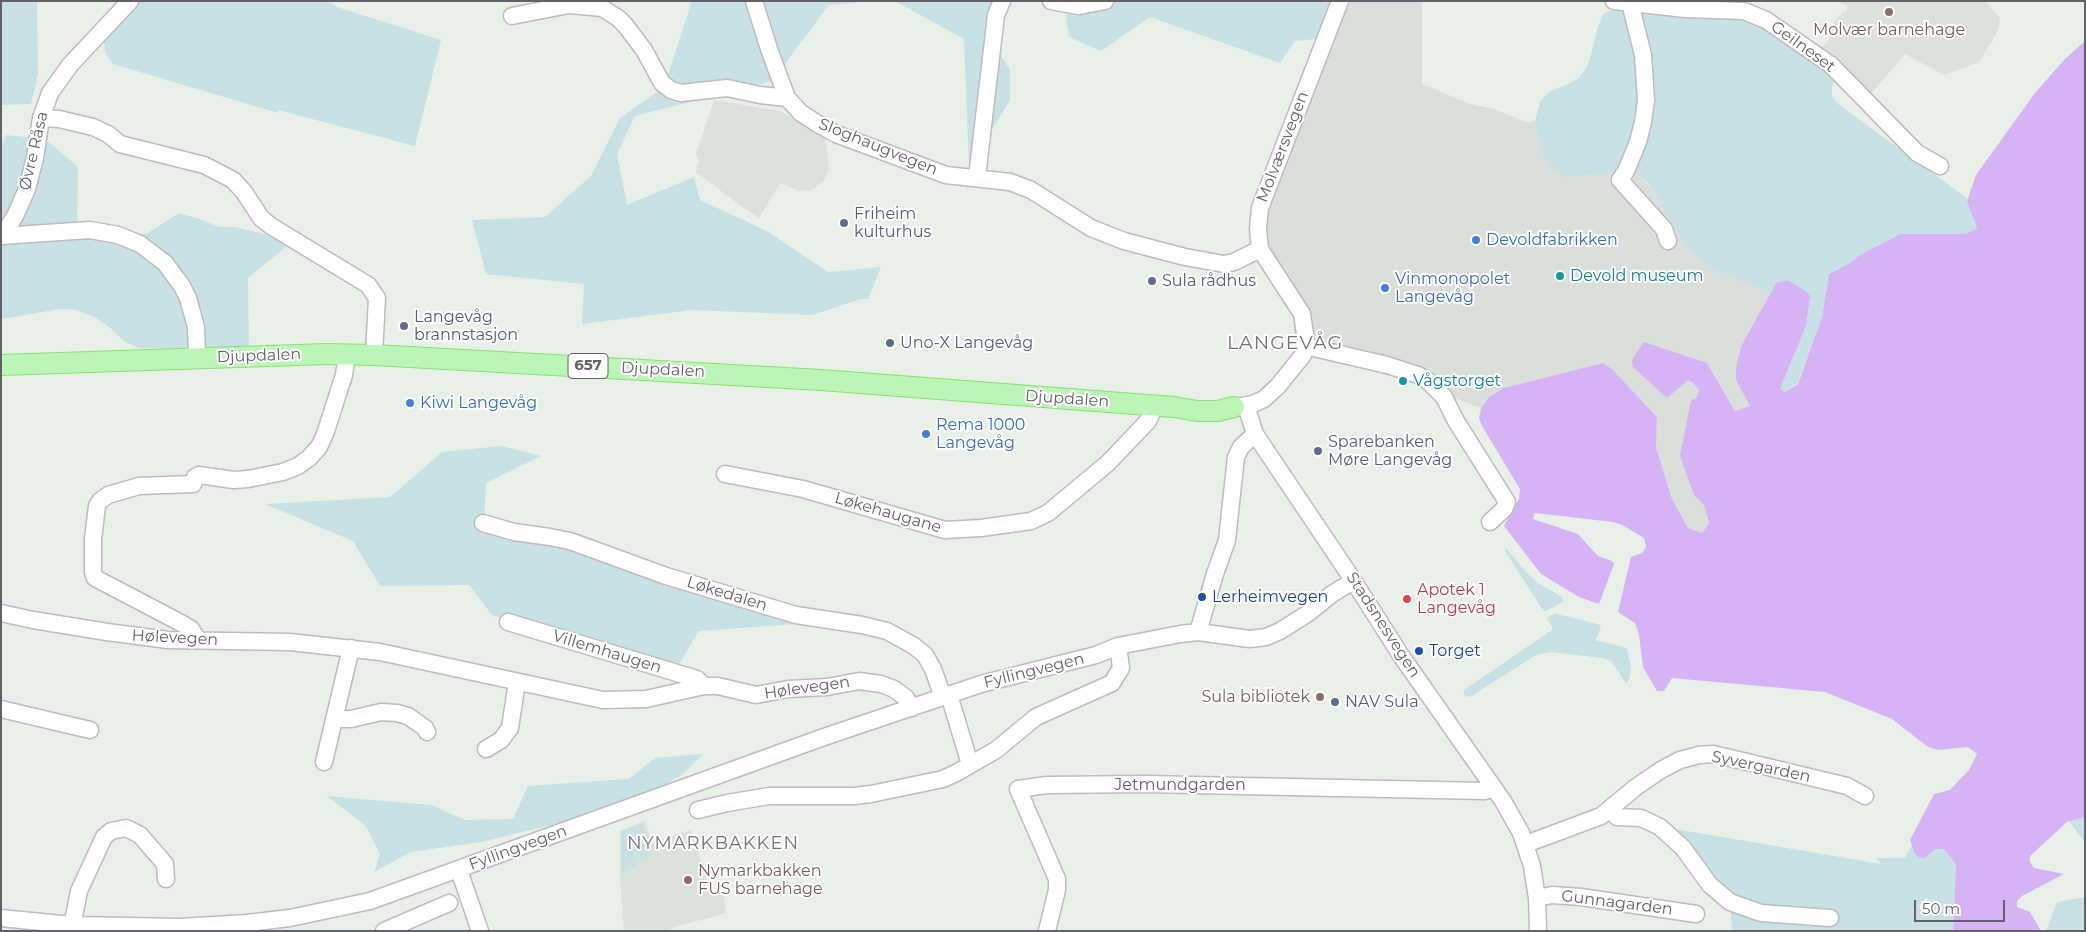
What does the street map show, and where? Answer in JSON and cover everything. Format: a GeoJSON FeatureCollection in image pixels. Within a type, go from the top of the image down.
{"type":"FeatureCollection","features":[{"type":"Feature","properties":{"kind":"main road","name":"Djupdalen"},"geometry":{"type":"LineString","coordinates":[[1,365],[347,354],[451,358],[821,380],[1164,407],[1197,403],[1218,403],[1240,407]]}},
{"type":"Feature","properties":{"kind":"street","name":"Øvre Råsa"},"geometry":{"type":"LineString","coordinates":[[2,236],[16,214],[26,189],[35,158],[45,103],[60,78],[130,1]]}},
{"type":"Feature","properties":{"kind":"street","name":"Sloghaugvegen"},"geometry":{"type":"LineString","coordinates":[[754,1],[787,98],[801,112],[836,134],[893,153],[927,169],[946,175],[1010,182],[1031,190],[1103,234],[1124,241],[1185,257],[1224,264],[1234,262],[1260,249]]}},
{"type":"Feature","properties":{"kind":"street"},"geometry":{"type":"LineString","coordinates":[[977,178],[996,16],[1002,1]]}},
{"type":"Feature","properties":{"kind":"street"},"geometry":{"type":"LineString","coordinates":[[1051,1],[1079,6],[1105,1]]}},
{"type":"Feature","properties":{"kind":"street","name":"Molværsvegen"},"geometry":{"type":"LineString","coordinates":[[1305,346],[1302,314],[1260,249],[1258,229],[1260,208],[1340,1]]}},
{"type":"Feature","properties":{"kind":"street"},"geometry":{"type":"LineString","coordinates":[[1622,2],[1643,55],[1646,100],[1638,142],[1626,171],[1620,180],[1664,230],[1668,241]]}},
{"type":"Feature","properties":{"kind":"street","name":"Geilneset"},"geometry":{"type":"LineString","coordinates":[[1622,2],[1685,9],[1744,11],[1766,20],[1831,65],[1917,153],[1940,166]]}},
{"type":"Feature","properties":{"kind":"street"},"geometry":{"type":"LineString","coordinates":[[512,16],[569,5],[602,8],[625,26],[644,50],[662,83],[671,90],[681,92],[727,88],[787,98]]}},
{"type":"Feature","properties":{"kind":"street"},"geometry":{"type":"LineString","coordinates":[[41,118],[59,119],[93,127],[108,134],[120,144],[204,165],[233,180],[244,192],[261,218],[271,226],[368,285],[376,298],[374,355]]}},
{"type":"Feature","properties":{"kind":"street"},"geometry":{"type":"LineString","coordinates":[[2,236],[90,230],[118,235],[140,244],[165,263],[182,286],[188,298],[196,327],[197,358]]}},
{"type":"Feature","properties":{"kind":"street"},"geometry":{"type":"LineString","coordinates":[[1240,407],[1264,398],[1278,386],[1303,355],[1305,346],[1387,365],[1418,375],[1428,381],[1444,397],[1456,421],[1507,502],[1504,509],[1490,522]]}},
{"type":"Feature","properties":{"kind":"street"},"geometry":{"type":"LineString","coordinates":[[198,640],[191,629],[95,578],[93,572],[93,539],[97,506],[108,495],[138,486],[193,484],[194,477],[199,475],[234,480],[248,479],[283,472],[298,466],[309,458],[325,434],[344,375],[347,354]]}},
{"type":"Feature","properties":{"kind":"street","name":"Løkehaugane"},"geometry":{"type":"LineString","coordinates":[[725,474],[803,489],[945,530],[981,528],[1031,521],[1048,514],[1108,463],[1164,407]]}},
{"type":"Feature","properties":{"kind":"street","name":"Stadsnesvegen"},"geometry":{"type":"LineString","coordinates":[[1240,407],[1255,434],[1402,657],[1503,801],[1526,844],[1532,866],[1537,898],[1538,931]]}},
{"type":"Feature","properties":{"kind":"street"},"geometry":{"type":"LineString","coordinates":[[1198,632],[1227,540],[1236,457],[1241,447],[1255,434]]}},
{"type":"Feature","properties":{"kind":"street","name":"Løkedalen"},"geometry":{"type":"LineString","coordinates":[[482,523],[514,532],[570,542],[666,576],[796,615],[862,625],[887,631],[914,646],[925,655],[946,696]]}},
{"type":"Feature","properties":{"kind":"street","name":"Fyllingvegen"},"geometry":{"type":"LineString","coordinates":[[1,918],[72,928],[180,927],[290,918],[370,901],[824,737],[981,684],[1096,655],[1118,646],[1166,636],[1198,632],[1250,639],[1266,637],[1280,631],[1307,614],[1332,594],[1353,581]]}},
{"type":"Feature","properties":{"kind":"street","name":"Hølevegen"},"geometry":{"type":"LineString","coordinates":[[1,613],[107,632],[168,640],[290,642],[351,648],[421,659],[589,698],[620,701],[646,699],[704,686],[718,686],[756,695],[788,689],[827,687],[859,681],[894,689],[906,698],[912,708]]}},
{"type":"Feature","properties":{"kind":"street","name":"Villemhaugen"},"geometry":{"type":"LineString","coordinates":[[508,622],[697,679],[704,686]]}},
{"type":"Feature","properties":{"kind":"street"},"geometry":{"type":"LineString","coordinates":[[698,810],[769,796],[854,796],[871,794],[943,779],[996,750],[1036,717],[1112,683],[1121,668],[1118,646]]}},
{"type":"Feature","properties":{"kind":"street"},"geometry":{"type":"LineString","coordinates":[[324,762],[351,648]]}},
{"type":"Feature","properties":{"kind":"street"},"geometry":{"type":"LineString","coordinates":[[486,748],[500,740],[510,728],[517,682]]}},
{"type":"Feature","properties":{"kind":"street"},"geometry":{"type":"LineString","coordinates":[[946,696],[970,764]]}},
{"type":"Feature","properties":{"kind":"street"},"geometry":{"type":"LineString","coordinates":[[1,709],[90,730]]}},
{"type":"Feature","properties":{"kind":"street"},"geometry":{"type":"LineString","coordinates":[[334,719],[351,719],[382,712],[397,713],[408,716],[425,728],[427,732]]}},
{"type":"Feature","properties":{"kind":"street","name":"Syvergarden"},"geometry":{"type":"LineString","coordinates":[[1526,844],[1602,816],[1636,787],[1661,770],[1680,760],[1698,755],[1713,754],[1848,786],[1865,796]]}},
{"type":"Feature","properties":{"kind":"street","name":"Jetmundgarden"},"geometry":{"type":"LineString","coordinates":[[1047,931],[1057,890],[1057,879],[1018,789],[1047,785],[1146,784],[1447,791],[1484,791],[1493,789]]}},
{"type":"Feature","properties":{"kind":"street"},"geometry":{"type":"LineString","coordinates":[[1610,810],[1617,817],[1641,818],[1660,827],[1683,848],[1710,885],[1730,902],[1761,913],[1830,918]]}},
{"type":"Feature","properties":{"kind":"street"},"geometry":{"type":"LineString","coordinates":[[72,928],[79,891],[104,837],[111,831],[126,828],[140,835],[165,864],[166,879]]}},
{"type":"Feature","properties":{"kind":"street"},"geometry":{"type":"LineString","coordinates":[[459,870],[480,931]]}},
{"type":"Feature","properties":{"kind":"street","name":"Gunnagarden"},"geometry":{"type":"LineString","coordinates":[[1537,898],[1552,895],[1580,897],[1696,914]]}},
{"type":"Feature","properties":{"kind":"street"},"geometry":{"type":"LineString","coordinates":[[384,931],[449,904]]}},
{"type":"Feature","properties":{"kind":"shaded area"},"geometry":{"type":"Polygon","coordinates":[[[1,1],[37,1],[38,75],[31,104],[1,105],[1,1]]]}},
{"type":"Feature","properties":{"kind":"shaded area"},"geometry":{"type":"Polygon","coordinates":[[[136,1],[329,1],[337,7],[441,40],[415,146],[278,110],[278,113],[113,64],[105,53],[104,41],[136,1]]]}},
{"type":"Feature","properties":{"kind":"shaded area"},"geometry":{"type":"Polygon","coordinates":[[[692,1],[873,1],[829,5],[772,81],[635,116],[617,154],[627,205],[694,177],[700,200],[767,231],[828,272],[881,267],[868,299],[861,299],[812,315],[692,310],[582,324],[584,284],[486,274],[472,220],[545,217],[591,176],[620,118],[664,87],[692,1]]]}},
{"type":"Feature","properties":{"kind":"shaded area"},"geometry":{"type":"Polygon","coordinates":[[[895,1],[1000,1],[984,27],[1010,70],[1010,100],[969,167],[964,39],[895,1]]]}},
{"type":"Feature","properties":{"kind":"shaded area"},"geometry":{"type":"Polygon","coordinates":[[[1064,1],[1343,1],[1326,38],[1295,41],[1280,63],[1150,17],[1101,51],[1069,37],[1064,1]]]}},
{"type":"Feature","properties":{"kind":"shaded area"},"geometry":{"type":"Polygon","coordinates":[[[1343,1],[1422,1],[1422,84],[1470,104],[1494,109],[1528,123],[1535,121],[1538,139],[1567,177],[1606,174],[1639,176],[1654,190],[1705,264],[1719,272],[1771,293],[1741,346],[1736,380],[1751,406],[1735,411],[1707,363],[1683,382],[1692,382],[1699,390],[1696,400],[1694,495],[1704,504],[1709,523],[1702,533],[1688,528],[1672,499],[1656,447],[1657,417],[1612,369],[1603,363],[1504,388],[1484,402],[1481,408],[1325,350],[1259,250],[1260,204],[1343,1]]]}},
{"type":"Feature","properties":{"kind":"shaded area"},"geometry":{"type":"Polygon","coordinates":[[[1840,1],[1985,1],[2000,18],[1997,33],[1979,62],[1944,75],[1905,54],[1872,93],[1820,51],[1835,31],[1831,27],[1843,11],[1845,12],[1848,8],[1840,1]]]}},
{"type":"Feature","properties":{"kind":"shaded area"},"geometry":{"type":"Polygon","coordinates":[[[1721,7],[1837,60],[1844,66],[1837,73],[1832,88],[1832,96],[1838,104],[1967,198],[1977,228],[1966,234],[1900,234],[1829,274],[1822,317],[1798,383],[1785,392],[1780,389],[1806,326],[1777,283],[1771,293],[1719,272],[1705,264],[1683,240],[1654,190],[1639,176],[1606,174],[1567,177],[1554,170],[1548,163],[1538,139],[1535,121],[1540,101],[1550,91],[1579,78],[1588,65],[1603,14],[1609,11],[1638,9],[1721,7]]]}},
{"type":"Feature","properties":{"kind":"shaded area"},"geometry":{"type":"Polygon","coordinates":[[[2085,41],[2085,817],[2067,822],[2030,856],[2030,862],[2034,868],[2064,874],[2022,896],[2017,901],[2017,907],[2030,912],[2040,929],[2039,931],[1953,931],[1956,865],[1944,849],[1936,849],[1925,858],[1920,858],[1914,853],[1910,840],[1934,794],[1950,790],[1969,770],[1977,754],[1968,747],[1938,750],[1928,747],[1892,719],[1825,692],[1672,678],[1664,691],[1657,691],[1643,667],[1639,635],[1635,623],[1618,612],[1631,557],[1642,553],[1646,547],[1644,538],[1613,522],[1535,513],[1533,519],[1578,534],[1598,556],[1612,561],[1614,564],[1599,604],[1579,597],[1541,574],[1504,526],[1519,499],[1520,489],[1479,418],[1481,408],[1489,397],[1504,388],[1603,363],[1612,369],[1657,417],[1656,447],[1672,499],[1688,528],[1702,533],[1709,523],[1704,505],[1694,495],[1680,456],[1691,400],[1696,399],[1699,390],[1692,382],[1687,381],[1667,398],[1633,367],[1632,360],[1644,342],[1707,363],[1735,411],[1750,406],[1736,380],[1736,368],[1741,346],[1777,282],[1789,281],[1807,292],[1810,296],[1806,326],[1780,389],[1785,392],[1798,384],[1822,317],[1829,274],[1900,234],[1966,234],[1977,228],[1967,201],[1976,175],[2035,93],[2065,59],[2085,41]]]}},
{"type":"Feature","properties":{"kind":"shaded area"},"geometry":{"type":"Polygon","coordinates":[[[714,100],[780,111],[825,137],[829,168],[824,181],[811,190],[799,191],[780,183],[759,218],[737,203],[696,172],[699,161],[696,154],[714,100]]]}},
{"type":"Feature","properties":{"kind":"shaded area"},"geometry":{"type":"Polygon","coordinates":[[[6,135],[45,139],[77,166],[77,230],[146,234],[179,213],[219,227],[235,227],[293,241],[248,278],[249,349],[139,348],[125,342],[96,318],[77,310],[60,309],[1,319],[1,147],[6,135]]]}},
{"type":"Feature","properties":{"kind":"shaded area"},"geometry":{"type":"Polygon","coordinates":[[[502,446],[541,456],[486,483],[484,524],[568,540],[811,623],[699,631],[672,676],[492,615],[469,585],[380,586],[353,541],[265,504],[390,497],[442,452],[502,446]]]}},
{"type":"Feature","properties":{"kind":"shaded area"},"geometry":{"type":"Polygon","coordinates":[[[1507,549],[1527,573],[1538,583],[1562,597],[1563,602],[1544,612],[1505,551],[1507,549]]]}},
{"type":"Feature","properties":{"kind":"shaded area"},"geometry":{"type":"Polygon","coordinates":[[[1555,613],[1601,625],[1595,640],[1627,648],[1631,669],[1629,680],[1626,683],[1611,661],[1551,652],[1536,655],[1470,697],[1465,696],[1463,691],[1553,629],[1547,618],[1555,613]]]}},
{"type":"Feature","properties":{"kind":"shaded area"},"geometry":{"type":"Polygon","coordinates":[[[703,754],[682,775],[622,808],[481,842],[411,852],[374,872],[380,854],[366,826],[327,796],[431,805],[465,820],[513,819],[528,786],[629,779],[655,758],[703,754]]]}},
{"type":"Feature","properties":{"kind":"shaded area"},"geometry":{"type":"Polygon","coordinates":[[[2085,817],[2085,843],[2069,821],[2085,817]]]}},
{"type":"Feature","properties":{"kind":"shaded area"},"geometry":{"type":"Polygon","coordinates":[[[644,821],[652,842],[691,830],[710,889],[724,896],[726,913],[671,928],[671,931],[624,931],[620,879],[620,831],[644,821]]]}},
{"type":"Feature","properties":{"kind":"shaded area"},"geometry":{"type":"Polygon","coordinates":[[[642,823],[651,851],[643,861],[634,854],[637,865],[622,873],[621,831],[642,823]]]}},
{"type":"Feature","properties":{"kind":"shaded area"},"geometry":{"type":"Polygon","coordinates":[[[1663,827],[1881,864],[1876,858],[1905,858],[1911,846],[1914,853],[1925,858],[1936,849],[1944,849],[1956,866],[1953,931],[1732,931],[1730,902],[1663,827]]]}},
{"type":"Feature","properties":{"kind":"shaded area"},"geometry":{"type":"Polygon","coordinates":[[[2085,897],[2085,931],[2046,931],[2057,902],[2085,897]]]}},
{"type":"Feature","properties":{"kind":"place","name":"Molvær barnehage"},"geometry":{"type":"Point","coordinates":[1889,12]}},
{"type":"Feature","properties":{"kind":"place","name":"Friheim kulturhus"},"geometry":{"type":"Point","coordinates":[844,223]}},
{"type":"Feature","properties":{"kind":"place","name":"Devoldfabrikken"},"geometry":{"type":"Point","coordinates":[1476,240]}},
{"type":"Feature","properties":{"kind":"place","name":"Devold museum"},"geometry":{"type":"Point","coordinates":[1560,276]}},
{"type":"Feature","properties":{"kind":"place","name":"Sula rådhus"},"geometry":{"type":"Point","coordinates":[1152,281]}},
{"type":"Feature","properties":{"kind":"place","name":"Vinmonopolet Langevåg"},"geometry":{"type":"Point","coordinates":[1385,288]}},
{"type":"Feature","properties":{"kind":"place","name":"Langevåg brannstasjon"},"geometry":{"type":"Point","coordinates":[404,326]}},
{"type":"Feature","properties":{"kind":"place","name":"Uno-X Langevåg"},"geometry":{"type":"Point","coordinates":[890,343]}},
{"type":"Feature","properties":{"kind":"place","name":"Vågstorget"},"geometry":{"type":"Point","coordinates":[1403,381]}},
{"type":"Feature","properties":{"kind":"place","name":"Kiwi Langevåg"},"geometry":{"type":"Point","coordinates":[410,403]}},
{"type":"Feature","properties":{"kind":"place","name":"Rema 1000 Langevåg"},"geometry":{"type":"Point","coordinates":[926,434]}},
{"type":"Feature","properties":{"kind":"place","name":"Sparebanken Møre Langevåg"},"geometry":{"type":"Point","coordinates":[1318,451]}},
{"type":"Feature","properties":{"kind":"place","name":"Lerheimvegen"},"geometry":{"type":"Point","coordinates":[1202,597]}},
{"type":"Feature","properties":{"kind":"place","name":"Apotek 1 Langevåg"},"geometry":{"type":"Point","coordinates":[1407,599]}},
{"type":"Feature","properties":{"kind":"place","name":"Torget"},"geometry":{"type":"Point","coordinates":[1419,651]}},
{"type":"Feature","properties":{"kind":"place","name":"Sula bibliotek"},"geometry":{"type":"Point","coordinates":[1320,697]}},
{"type":"Feature","properties":{"kind":"place","name":"NAV Sula"},"geometry":{"type":"Point","coordinates":[1335,702]}},
{"type":"Feature","properties":{"kind":"place","name":"Nymarkbakken FUS barnehage"},"geometry":{"type":"Point","coordinates":[688,880]}},
{"type":"Feature","properties":{"kind":"district","name":"LANGEVÅG"},"geometry":{"type":"Point","coordinates":[1285,343]}},
{"type":"Feature","properties":{"kind":"district","name":"NYMARKBAKKEN"},"geometry":{"type":"Point","coordinates":[713,844]}}]}
